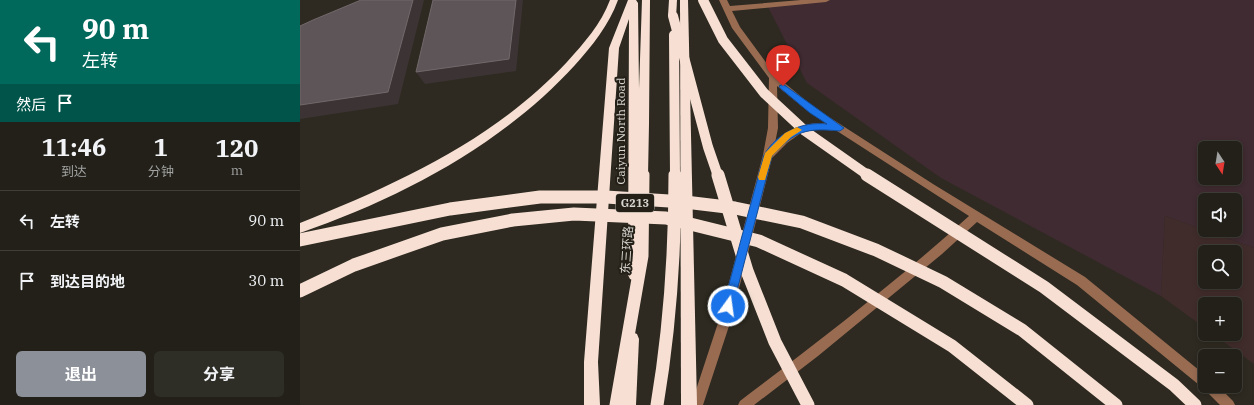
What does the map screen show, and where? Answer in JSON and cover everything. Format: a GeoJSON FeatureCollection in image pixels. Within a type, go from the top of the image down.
{"type":"FeatureCollection","features":[{"type":"Feature","properties":{"kind":"highway"},"geometry":{"type":"LineString","coordinates":[[300,228],[364,202],[430,170],[481,140],[524,108],[564,73],[590,41],[611,10],[614,0]]}},
{"type":"Feature","properties":{"kind":"highway"},"geometry":{"type":"LineString","coordinates":[[592,405],[590,362],[614,48],[633,0]]}},
{"type":"Feature","properties":{"kind":"highway","name":"Caiyun North Road"},"geometry":{"type":"LineString","coordinates":[[628,405],[634,296],[633,0]]}},
{"type":"Feature","properties":{"kind":"highway","name":"东三环路"},"geometry":{"type":"LineString","coordinates":[[616,405],[642,256],[646,0]]}},
{"type":"Feature","properties":{"kind":"highway"},"geometry":{"type":"LineString","coordinates":[[657,405],[674,281],[676,190],[673,0]]}},
{"type":"Feature","properties":{"kind":"highway"},"geometry":{"type":"LineString","coordinates":[[684,0],[689,405]]}},
{"type":"Feature","properties":{"kind":"highway"},"geometry":{"type":"LineString","coordinates":[[703,0],[727,46],[764,93],[805,131],[874,180],[1044,287],[1174,385],[1195,405]]}},
{"type":"Feature","properties":{"kind":"highway"},"geometry":{"type":"LineString","coordinates":[[673,16],[708,147],[748,272],[775,342],[808,405]]}},
{"type":"Feature","properties":{"kind":"highway"},"geometry":{"type":"LineString","coordinates":[[300,240],[450,209],[540,197],[606,197],[685,202],[735,208],[772,215],[802,222],[876,250],[943,282],[1022,330],[1116,405]]}},
{"type":"Feature","properties":{"kind":"highway"},"geometry":{"type":"LineString","coordinates":[[300,291],[354,265],[442,234],[513,220],[574,214],[666,218],[759,241],[844,280],[952,346],[1027,405]]}},
{"type":"Feature","properties":{"kind":"street"},"geometry":{"type":"LineString","coordinates":[[723,0],[736,28],[773,78],[812,110],[976,216],[1081,281],[1198,376]]}},
{"type":"Feature","properties":{"kind":"street"},"geometry":{"type":"LineString","coordinates":[[727,9],[826,0]]}},
{"type":"Feature","properties":{"kind":"street"},"geometry":{"type":"LineString","coordinates":[[697,405],[725,320],[768,155],[773,128],[773,78]]}},
{"type":"Feature","properties":{"kind":"street"},"geometry":{"type":"LineString","coordinates":[[768,155],[788,135],[801,129],[825,125],[840,128]]}},
{"type":"Feature","properties":{"kind":"street"},"geometry":{"type":"LineString","coordinates":[[744,405],[814,352],[938,251],[976,216]]}},
{"type":"Feature","properties":{"kind":"street"},"geometry":{"type":"LineString","coordinates":[[1216,393],[1229,405]]}},
{"type":"Feature","properties":{"kind":"shaded area"},"geometry":{"type":"Polygon","coordinates":[[[804,0],[1254,0],[1254,248],[1223,237],[1242,237],[1242,193],[1198,193],[1198,228],[1165,216],[1161,296],[941,178],[807,83],[768,7],[804,0]]]}},
{"type":"Feature","properties":{"kind":"shaded area"},"geometry":{"type":"Polygon","coordinates":[[[1165,216],[1198,228],[1198,237],[1223,237],[1254,248],[1254,364],[1242,355],[1242,349],[1234,349],[1223,341],[1242,341],[1242,297],[1198,297],[1198,323],[1161,296],[1165,216]]]}},
{"type":"Feature","properties":{"kind":"building"},"geometry":{"type":"Polygon","coordinates":[[[361,0],[413,0],[388,92],[300,105],[300,26],[361,0]]]}},
{"type":"Feature","properties":{"kind":"building"},"geometry":{"type":"Polygon","coordinates":[[[433,0],[516,0],[509,59],[416,72],[433,0]]]}},
{"type":"Feature","properties":{"kind":"slow traffic"},"geometry":{"type":"LineString","coordinates":[[762,177],[768,155],[781,141],[797,130]]}},
{"type":"Feature","properties":{"kind":"route"},"geometry":{"type":"LineString","coordinates":[[728,306],[768,155],[781,141],[796,130],[805,127],[825,125],[840,128],[812,110],[783,86]]}}]}
